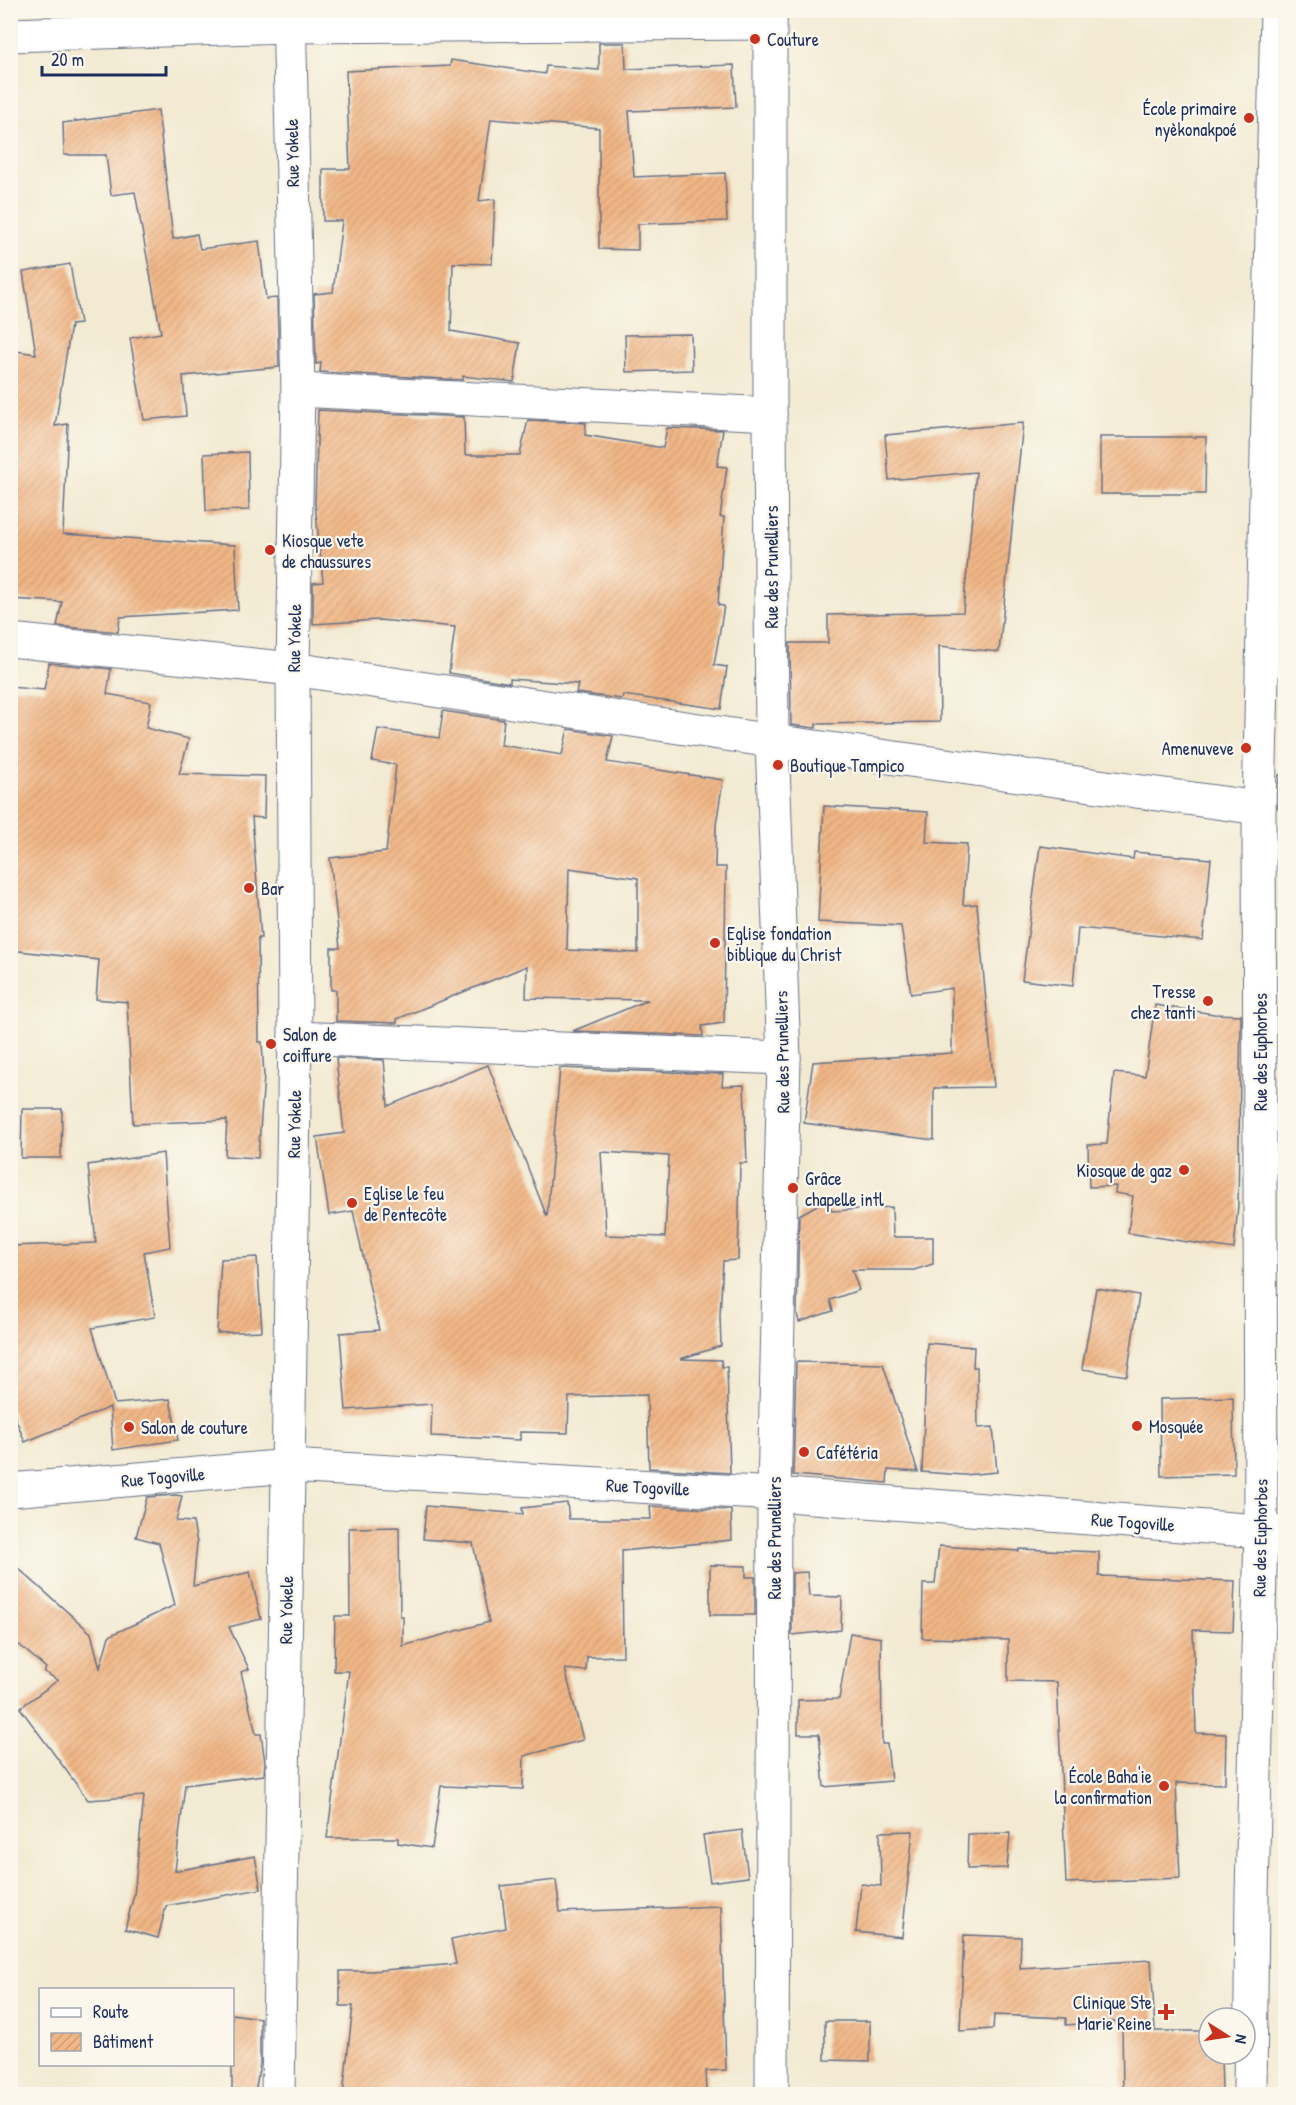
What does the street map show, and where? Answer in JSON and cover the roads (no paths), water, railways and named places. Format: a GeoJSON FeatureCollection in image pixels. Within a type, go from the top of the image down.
{"type":"FeatureCollection","features":[{"type":"Feature","properties":{"kind":"street","name":"Rue des Euphorbes"},"geometry":{"type":"LineString","coordinates":[[1250,2094],[1252,1894],[1273,1532],[1259,808],[1277,10]]}},
{"type":"Feature","properties":{"kind":"street"},"geometry":{"type":"LineString","coordinates":[[10,35],[289,18],[770,17]]}},
{"type":"Feature","properties":{"kind":"street","name":"Rue des Prunelliers"},"geometry":{"type":"LineString","coordinates":[[770,17],[772,741],[784,1058],[774,1494],[772,2094]]}},
{"type":"Feature","properties":{"kind":"street","name":"Rue Yokele"},"geometry":{"type":"LineString","coordinates":[[278,2094],[295,1038],[293,669],[298,390],[289,18]]}},
{"type":"Feature","properties":{"kind":"street"},"geometry":{"type":"LineString","coordinates":[[298,390],[770,414]]}},
{"type":"Feature","properties":{"kind":"street"},"geometry":{"type":"LineString","coordinates":[[10,640],[293,669],[772,741],[1259,808]]}},
{"type":"Feature","properties":{"kind":"street"},"geometry":{"type":"LineString","coordinates":[[295,1038],[784,1058]]}},
{"type":"Feature","properties":{"kind":"street","name":"Rue Togoville"},"geometry":{"type":"LineString","coordinates":[[10,1490],[289,1466],[774,1494],[1273,1532]]}},
{"type":"Feature","properties":{"kind":"place","name":"Couture"},"geometry":{"type":"Point","coordinates":[755,39]}},
{"type":"Feature","properties":{"kind":"place","name":"École primaire nyèkonakpoé"},"geometry":{"type":"Point","coordinates":[1249,118]}},
{"type":"Feature","properties":{"kind":"place","name":"Kiosque vete de chaussures"},"geometry":{"type":"Point","coordinates":[270,550]}},
{"type":"Feature","properties":{"kind":"place","name":"Amenuveve"},"geometry":{"type":"Point","coordinates":[1246,748]}},
{"type":"Feature","properties":{"kind":"place","name":"Boutique Tampico"},"geometry":{"type":"Point","coordinates":[778,765]}},
{"type":"Feature","properties":{"kind":"place","name":"Bar"},"geometry":{"type":"Point","coordinates":[249,888]}},
{"type":"Feature","properties":{"kind":"place","name":"Eglise fondation biblique du Christ"},"geometry":{"type":"Point","coordinates":[715,943]}},
{"type":"Feature","properties":{"kind":"place","name":"Tresse chez tanti"},"geometry":{"type":"Point","coordinates":[1208,1001]}},
{"type":"Feature","properties":{"kind":"place","name":"Salon de coiffure"},"geometry":{"type":"Point","coordinates":[271,1044]}},
{"type":"Feature","properties":{"kind":"place","name":"Kiosque de gaz"},"geometry":{"type":"Point","coordinates":[1184,1170]}},
{"type":"Feature","properties":{"kind":"place","name":"Grâce chapelle intl"},"geometry":{"type":"Point","coordinates":[793,1188]}},
{"type":"Feature","properties":{"kind":"place","name":"Eglise le feu de Pentecôte"},"geometry":{"type":"Point","coordinates":[352,1203]}},
{"type":"Feature","properties":{"kind":"place","name":"Mosquée"},"geometry":{"type":"Point","coordinates":[1137,1426]}},
{"type":"Feature","properties":{"kind":"place","name":"Salon de couture"},"geometry":{"type":"Point","coordinates":[129,1427]}},
{"type":"Feature","properties":{"kind":"place","name":"Cafétéria"},"geometry":{"type":"Point","coordinates":[804,1452]}},
{"type":"Feature","properties":{"kind":"place","name":"École Baha'ie la confirmation"},"geometry":{"type":"Point","coordinates":[1164,1786]}},
{"type":"Feature","properties":{"kind":"place","name":"Clinique Ste Marie Reine"},"geometry":{"type":"Point","coordinates":[1166,2012]}}]}
